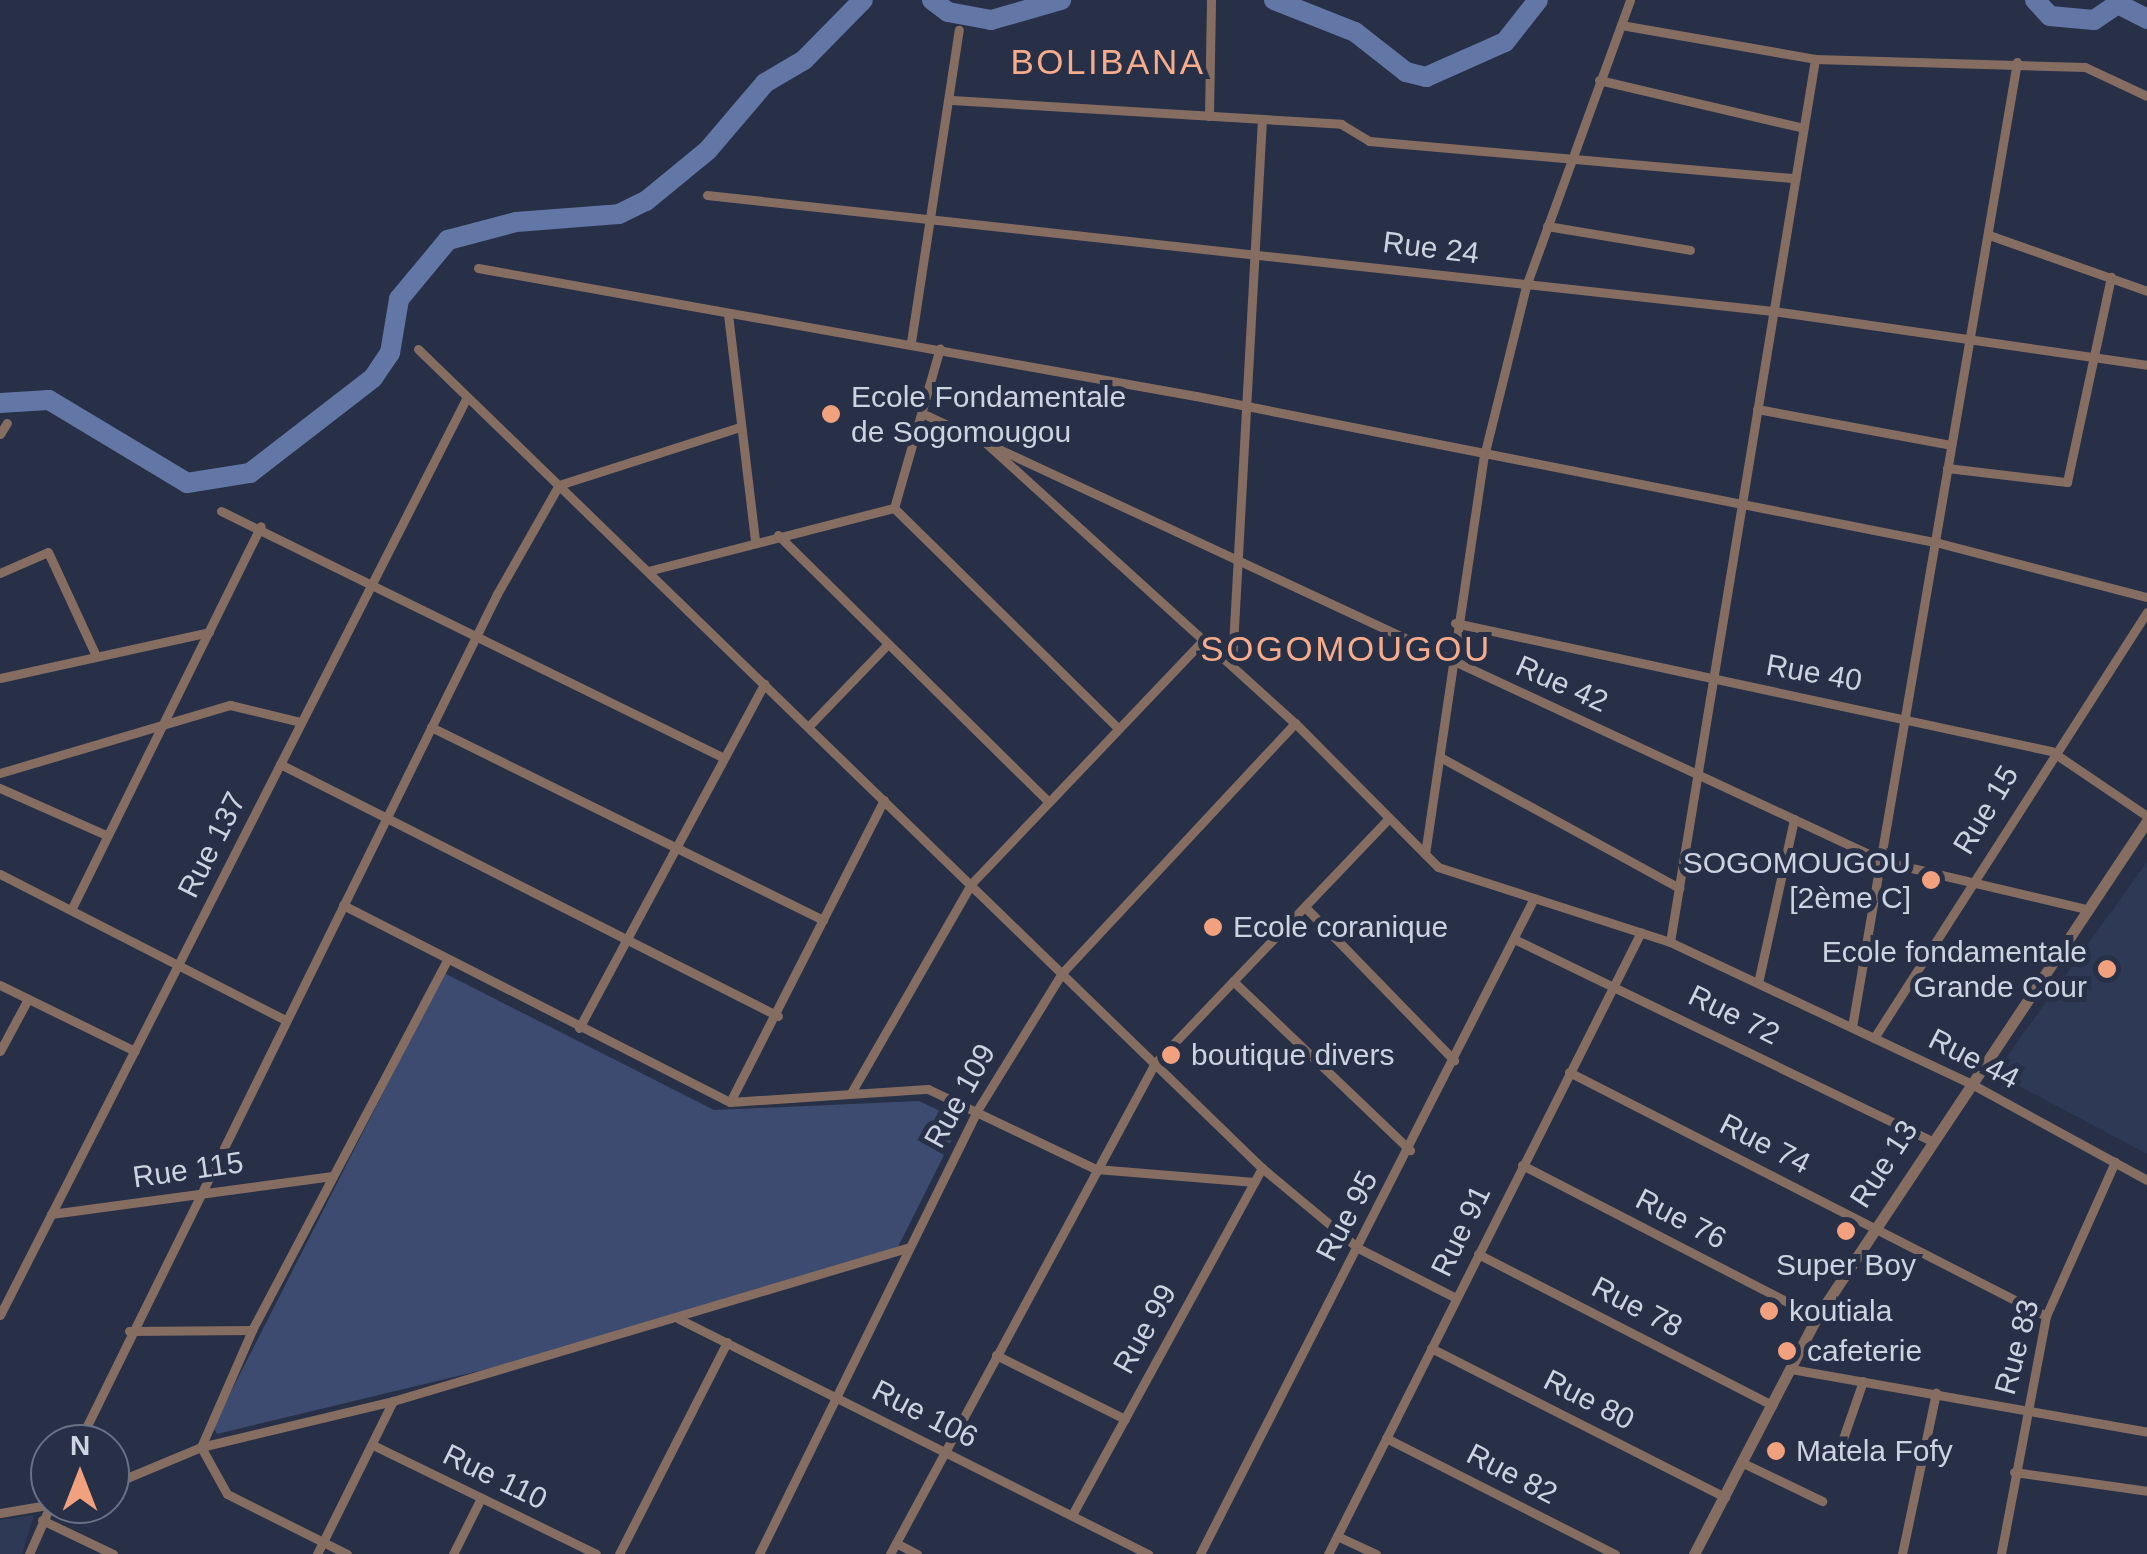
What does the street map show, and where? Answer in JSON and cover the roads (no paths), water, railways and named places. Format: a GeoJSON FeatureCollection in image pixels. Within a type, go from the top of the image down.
{"type":"FeatureCollection","features":[{"type":"Feature","properties":{"kind":"street"},"geometry":{"type":"LineString","coordinates":[[1209,116],[1211,0]]}},
{"type":"Feature","properties":{"kind":"street"},"geometry":{"type":"LineString","coordinates":[[1425,854],[1456,622],[1484,456],[1526,286],[1630,0]]}},
{"type":"Feature","properties":{"kind":"street"},"geometry":{"type":"LineString","coordinates":[[1621,25],[1815,59],[2018,62],[2085,67],[2147,96]]}},
{"type":"Feature","properties":{"kind":"street"},"geometry":{"type":"LineString","coordinates":[[911,342],[952,100],[959,30]]}},
{"type":"Feature","properties":{"kind":"street"},"geometry":{"type":"LineString","coordinates":[[1670,942],[1815,59]]}},
{"type":"Feature","properties":{"kind":"street"},"geometry":{"type":"LineString","coordinates":[[1852,1027],[1886,862],[1939,544],[1950,445],[2018,62]]}},
{"type":"Feature","properties":{"kind":"street"},"geometry":{"type":"LineString","coordinates":[[1599,80],[1804,128]]}},
{"type":"Feature","properties":{"kind":"street"},"geometry":{"type":"LineString","coordinates":[[952,100],[1341,124],[1369,141],[1795,178]]}},
{"type":"Feature","properties":{"kind":"street"},"geometry":{"type":"LineString","coordinates":[[1232,664],[1262,119]]}},
{"type":"Feature","properties":{"kind":"street","name":"Rue 24"},"geometry":{"type":"LineString","coordinates":[[707,195],[1257,251],[1526,286],[1774,310],[2147,365]]}},
{"type":"Feature","properties":{"kind":"street"},"geometry":{"type":"LineString","coordinates":[[1546,226],[1690,250]]}},
{"type":"Feature","properties":{"kind":"street"},"geometry":{"type":"LineString","coordinates":[[1989,235],[2147,291]]}},
{"type":"Feature","properties":{"kind":"street"},"geometry":{"type":"LineString","coordinates":[[478,268],[728,314],[911,342],[1247,407],[1740,508],[1939,544],[2147,597]]}},
{"type":"Feature","properties":{"kind":"street"},"geometry":{"type":"LineString","coordinates":[[1947,468],[2067,482],[2111,277]]}},
{"type":"Feature","properties":{"kind":"street"},"geometry":{"type":"LineString","coordinates":[[728,314],[755,540]]}},
{"type":"Feature","properties":{"kind":"street"},"geometry":{"type":"LineString","coordinates":[[894,508],[926,415],[940,348]]}},
{"type":"Feature","properties":{"kind":"street"},"geometry":{"type":"LineString","coordinates":[[418,349],[1262,1168],[1358,1248],[1456,1298]]}},
{"type":"Feature","properties":{"kind":"street","name":"Rue 137"},"geometry":{"type":"LineString","coordinates":[[0,1315],[467,397]]}},
{"type":"Feature","properties":{"kind":"street"},"geometry":{"type":"LineString","coordinates":[[1757,408],[1849,420],[1950,445]]}},
{"type":"Feature","properties":{"kind":"street","name":"Rue 42"},"geometry":{"type":"LineString","coordinates":[[926,415],[978,435],[1697,778],[1886,862],[2087,909]]}},
{"type":"Feature","properties":{"kind":"street"},"geometry":{"type":"LineString","coordinates":[[0,434],[7,424]]}},
{"type":"Feature","properties":{"kind":"street"},"geometry":{"type":"LineString","coordinates":[[87,1424],[129,1331],[478,632],[560,485],[740,427]]}},
{"type":"Feature","properties":{"kind":"street","name":"Rue 42"},"geometry":{"type":"LineString","coordinates":[[978,435],[1296,723],[1438,867]]}},
{"type":"Feature","properties":{"kind":"street"},"geometry":{"type":"LineString","coordinates":[[648,571],[755,540],[894,508]]}},
{"type":"Feature","properties":{"kind":"street"},"geometry":{"type":"LineString","coordinates":[[894,508],[1118,728]]}},
{"type":"Feature","properties":{"kind":"street"},"geometry":{"type":"LineString","coordinates":[[221,511],[260,526],[369,584],[478,632],[720,756]]}},
{"type":"Feature","properties":{"kind":"street"},"geometry":{"type":"LineString","coordinates":[[71,910],[260,526]]}},
{"type":"Feature","properties":{"kind":"street"},"geometry":{"type":"LineString","coordinates":[[778,536],[1047,800]]}},
{"type":"Feature","properties":{"kind":"street"},"geometry":{"type":"LineString","coordinates":[[0,573],[48,552],[96,656]]}},
{"type":"Feature","properties":{"kind":"street","name":"Rue 15"},"geometry":{"type":"LineString","coordinates":[[1874,1038],[2051,751],[2147,612]]}},
{"type":"Feature","properties":{"kind":"street","name":"Rue 40"},"geometry":{"type":"LineString","coordinates":[[1456,622],[1713,680],[1911,716],[2051,751],[2147,818]]}},
{"type":"Feature","properties":{"kind":"street"},"geometry":{"type":"LineString","coordinates":[[0,678],[208,632]]}},
{"type":"Feature","properties":{"kind":"street"},"geometry":{"type":"LineString","coordinates":[[852,1093],[970,884],[1204,640]]}},
{"type":"Feature","properties":{"kind":"street"},"geometry":{"type":"LineString","coordinates":[[808,726],[888,644]]}},
{"type":"Feature","properties":{"kind":"street"},"geometry":{"type":"LineString","coordinates":[[580,1028],[720,756],[764,684]]}},
{"type":"Feature","properties":{"kind":"street"},"geometry":{"type":"LineString","coordinates":[[0,773],[230,706],[302,722]]}},
{"type":"Feature","properties":{"kind":"street","name":"Rue 109"},"geometry":{"type":"LineString","coordinates":[[758,1554],[978,1109],[1062,973],[1296,723]]}},
{"type":"Feature","properties":{"kind":"street"},"geometry":{"type":"LineString","coordinates":[[431,727],[824,920]]}},
{"type":"Feature","properties":{"kind":"street"},"geometry":{"type":"LineString","coordinates":[[1440,757],[1679,888]]}},
{"type":"Feature","properties":{"kind":"street"},"geometry":{"type":"LineString","coordinates":[[280,764],[778,1016]]}},
{"type":"Feature","properties":{"kind":"street"},"geometry":{"type":"LineString","coordinates":[[0,788],[106,835]]}},
{"type":"Feature","properties":{"kind":"street"},"geometry":{"type":"LineString","coordinates":[[730,1102],[778,1016],[884,800]]}},
{"type":"Feature","properties":{"kind":"street"},"geometry":{"type":"LineString","coordinates":[[890,1554],[1154,1063],[1389,818]]}},
{"type":"Feature","properties":{"kind":"street","name":"Rue 13"},"geometry":{"type":"LineString","coordinates":[[1694,1554],[1817,1316],[1968,1082],[2147,818]]}},
{"type":"Feature","properties":{"kind":"street"},"geometry":{"type":"LineString","coordinates":[[1758,983],[1794,819]]}},
{"type":"Feature","properties":{"kind":"street","name":"Rue 44"},"geometry":{"type":"LineString","coordinates":[[1438,867],[1670,942],[1968,1082],[2147,1180]]}},
{"type":"Feature","properties":{"kind":"street"},"geometry":{"type":"LineString","coordinates":[[0,874],[285,1020]]}},
{"type":"Feature","properties":{"kind":"street","name":"Rue 95"},"geometry":{"type":"LineString","coordinates":[[1200,1554],[1410,1150],[1534,898]]}},
{"type":"Feature","properties":{"kind":"street"},"geometry":{"type":"LineString","coordinates":[[343,906],[730,1102],[928,1089],[978,1109],[1096,1168],[1254,1182]]}},
{"type":"Feature","properties":{"kind":"street"},"geometry":{"type":"LineString","coordinates":[[1304,906],[1454,1060]]}},
{"type":"Feature","properties":{"kind":"street","name":"Rue 91"},"geometry":{"type":"LineString","coordinates":[[1328,1554],[1641,932]]}},
{"type":"Feature","properties":{"kind":"street","name":"Rue 72"},"geometry":{"type":"LineString","coordinates":[[1514,939],[1930,1140]]}},
{"type":"Feature","properties":{"kind":"street"},"geometry":{"type":"LineString","coordinates":[[201,1447],[252,1330],[447,960]]}},
{"type":"Feature","properties":{"kind":"street"},"geometry":{"type":"LineString","coordinates":[[1233,981],[1410,1150]]}},
{"type":"Feature","properties":{"kind":"street"},"geometry":{"type":"LineString","coordinates":[[0,985],[135,1051]]}},
{"type":"Feature","properties":{"kind":"street"},"geometry":{"type":"LineString","coordinates":[[0,1050],[28,999]]}},
{"type":"Feature","properties":{"kind":"street","name":"Rue 74"},"geometry":{"type":"LineString","coordinates":[[1568,1072],[2046,1316]]}},
{"type":"Feature","properties":{"kind":"street","name":"Rue 83"},"geometry":{"type":"LineString","coordinates":[[2001,1554],[2046,1316],[2114,1162]]}},
{"type":"Feature","properties":{"kind":"street","name":"Rue 76"},"geometry":{"type":"LineString","coordinates":[[1522,1165],[1817,1316]]}},
{"type":"Feature","properties":{"kind":"street","name":"Rue 99"},"geometry":{"type":"LineString","coordinates":[[1072,1516],[1262,1168]]}},
{"type":"Feature","properties":{"kind":"street","name":"Rue 115"},"geometry":{"type":"LineString","coordinates":[[50,1214],[332,1176]]}},
{"type":"Feature","properties":{"kind":"street"},"geometry":{"type":"LineString","coordinates":[[130,1477],[201,1447],[393,1402],[910,1247]]}},
{"type":"Feature","properties":{"kind":"street","name":"Rue 78"},"geometry":{"type":"LineString","coordinates":[[1478,1254],[1772,1405]]}},
{"type":"Feature","properties":{"kind":"street"},"geometry":{"type":"LineString","coordinates":[[0,1287],[11,1292]]}},
{"type":"Feature","properties":{"kind":"street","name":"Rue 106"},"geometry":{"type":"LineString","coordinates":[[679,1319],[1148,1554]]}},
{"type":"Feature","properties":{"kind":"street"},"geometry":{"type":"LineString","coordinates":[[129,1331],[252,1330]]}},
{"type":"Feature","properties":{"kind":"street"},"geometry":{"type":"LineString","coordinates":[[619,1554],[727,1342]]}},
{"type":"Feature","properties":{"kind":"street","name":"Rue 80"},"geometry":{"type":"LineString","coordinates":[[1431,1348],[1725,1497]]}},
{"type":"Feature","properties":{"kind":"street"},"geometry":{"type":"LineString","coordinates":[[996,1355],[1124,1418]]}},
{"type":"Feature","properties":{"kind":"street"},"geometry":{"type":"LineString","coordinates":[[1791,1368],[2147,1432]]}},
{"type":"Feature","properties":{"kind":"street"},"geometry":{"type":"LineString","coordinates":[[1838,1450],[1864,1381]]}},
{"type":"Feature","properties":{"kind":"street"},"geometry":{"type":"LineString","coordinates":[[1902,1554],[1936,1393]]}},
{"type":"Feature","properties":{"kind":"street"},"geometry":{"type":"LineString","coordinates":[[317,1554],[393,1402]]}},
{"type":"Feature","properties":{"kind":"street","name":"Rue 82"},"geometry":{"type":"LineString","coordinates":[[1386,1438],[1615,1554]]}},
{"type":"Feature","properties":{"kind":"street","name":"Rue 110"},"geometry":{"type":"LineString","coordinates":[[372,1445],[596,1554]]}},
{"type":"Feature","properties":{"kind":"street"},"geometry":{"type":"LineString","coordinates":[[201,1447],[227,1494],[347,1554]]}},
{"type":"Feature","properties":{"kind":"street"},"geometry":{"type":"LineString","coordinates":[[1743,1464],[1822,1501]]}},
{"type":"Feature","properties":{"kind":"street"},"geometry":{"type":"LineString","coordinates":[[2014,1472],[2147,1492]]}},
{"type":"Feature","properties":{"kind":"street"},"geometry":{"type":"LineString","coordinates":[[453,1554],[481,1498]]}},
{"type":"Feature","properties":{"kind":"street"},"geometry":{"type":"LineString","coordinates":[[0,1513],[30,1508]]}},
{"type":"Feature","properties":{"kind":"street"},"geometry":{"type":"LineString","coordinates":[[29,1554],[40,1524]]}},
{"type":"Feature","properties":{"kind":"street"},"geometry":{"type":"LineString","coordinates":[[50,1524],[112,1554]]}},
{"type":"Feature","properties":{"kind":"street"},"geometry":{"type":"LineString","coordinates":[[1337,1536],[1376,1554]]}},
{"type":"Feature","properties":{"kind":"street"},"geometry":{"type":"LineString","coordinates":[[896,1542],[917,1554]]}},
{"type":"Feature","properties":{"kind":"waterway"},"geometry":{"type":"LineString","coordinates":[[0,403],[49,400],[187,483],[250,473],[373,378],[390,353],[399,299],[448,240],[516,222],[619,214],[646,201],[708,150],[765,83],[804,60],[863,0]]}},
{"type":"Feature","properties":{"kind":"waterway"},"geometry":{"type":"LineString","coordinates":[[932,0],[948,12],[991,20],[1061,0]]}},
{"type":"Feature","properties":{"kind":"waterway"},"geometry":{"type":"LineString","coordinates":[[1274,0],[1355,32],[1406,72],[1426,77],[1505,42],[1538,0]]}},
{"type":"Feature","properties":{"kind":"waterway"},"geometry":{"type":"LineString","coordinates":[[2035,0],[2050,16],[2094,20],[2118,4],[2147,19]]}},
{"type":"Feature","properties":{"kind":"place","name":"Ecole Fondamentale de Sogomougou"},"geometry":{"type":"Point","coordinates":[831,414]}},
{"type":"Feature","properties":{"kind":"place","name":"SOGOMOUGOU [2ème C]"},"geometry":{"type":"Point","coordinates":[1931,880]}},
{"type":"Feature","properties":{"kind":"place","name":"Ecole coranique"},"geometry":{"type":"Point","coordinates":[1213,927]}},
{"type":"Feature","properties":{"kind":"place","name":"Ecole fondamentale Grande Cour"},"geometry":{"type":"Point","coordinates":[2107,969]}},
{"type":"Feature","properties":{"kind":"place","name":"boutique divers"},"geometry":{"type":"Point","coordinates":[1171,1055]}},
{"type":"Feature","properties":{"kind":"place","name":"Super Boy"},"geometry":{"type":"Point","coordinates":[1846,1231]}},
{"type":"Feature","properties":{"kind":"place","name":"koutiala"},"geometry":{"type":"Point","coordinates":[1769,1311]}},
{"type":"Feature","properties":{"kind":"place","name":"cafeterie"},"geometry":{"type":"Point","coordinates":[1787,1351]}},
{"type":"Feature","properties":{"kind":"place","name":"Matela Fofy"},"geometry":{"type":"Point","coordinates":[1776,1451]}},
{"type":"Feature","properties":{"kind":"district","name":"BOLIBANA"},"geometry":{"type":"Point","coordinates":[1108,62]}},
{"type":"Feature","properties":{"kind":"district","name":"SOGOMOUGOU"},"geometry":{"type":"Point","coordinates":[1346,649]}}]}
